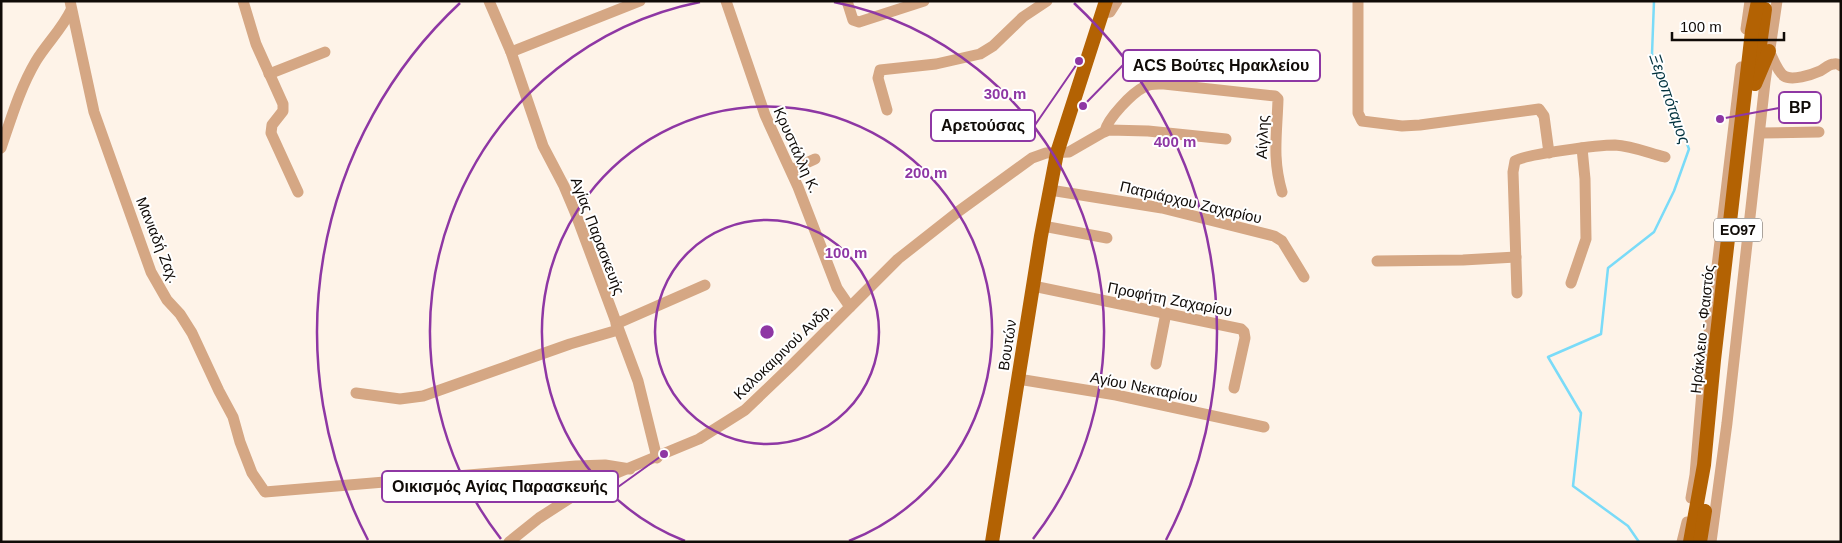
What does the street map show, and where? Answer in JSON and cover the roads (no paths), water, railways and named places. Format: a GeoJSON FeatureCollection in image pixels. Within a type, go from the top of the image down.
{"type":"FeatureCollection","features":[{"type":"Feature","properties":{"kind":"main road","name":"Ηράκλειο - Φαιστός"},"geometry":{"type":"LineString","coordinates":[[1700,542],[1706,468],[1749,60],[1758,1]]}},
{"type":"Feature","properties":{"kind":"main road","name":"Ηράκλειο - Φαιστός"},"geometry":{"type":"LineString","coordinates":[[1746,89],[1767,1]]}},
{"type":"Feature","properties":{"kind":"main road","name":"Βουτών"},"geometry":{"type":"LineString","coordinates":[[992,542],[1056,154],[1104,7]]}},
{"type":"Feature","properties":{"kind":"main road"},"geometry":{"type":"LineString","coordinates":[[1746,29],[1749,60]]}},
{"type":"Feature","properties":{"kind":"main road"},"geometry":{"type":"LineString","coordinates":[[1746,89],[1769,51]]}},
{"type":"Feature","properties":{"kind":"main road","name":"Ηράκλειο - Φαιστός"},"geometry":{"type":"LineString","coordinates":[[1690,542],[1706,468]]}},
{"type":"Feature","properties":{"kind":"street"},"geometry":{"type":"LineString","coordinates":[[243,1],[253,36],[284,106],[282,114],[272,124],[272,136],[298,192]]}},
{"type":"Feature","properties":{"kind":"street","name":"Αγίας Παρασκευής"},"geometry":{"type":"LineString","coordinates":[[488,1],[510,52],[543,146],[564,186],[638,381],[657,458]]}},
{"type":"Feature","properties":{"kind":"street"},"geometry":{"type":"LineString","coordinates":[[510,52],[640,1]]}},
{"type":"Feature","properties":{"kind":"street","name":"Κρυστάλλη Κ."},"geometry":{"type":"LineString","coordinates":[[726,1],[760,101],[791,170],[832,276],[840,294],[850,306]]}},
{"type":"Feature","properties":{"kind":"street"},"geometry":{"type":"LineString","coordinates":[[847,1],[853,20],[862,21],[924,1]]}},
{"type":"Feature","properties":{"kind":"street"},"geometry":{"type":"LineString","coordinates":[[887,110],[877,77],[880,70],[936,64],[980,54],[993,46],[1023,17],[1047,1]]}},
{"type":"Feature","properties":{"kind":"street"},"geometry":{"type":"LineString","coordinates":[[1104,7],[1110,12],[1116,1]]}},
{"type":"Feature","properties":{"kind":"street"},"geometry":{"type":"LineString","coordinates":[[1358,1],[1358,113],[1362,121],[1402,126],[1420,125],[1539,109],[1544,116],[1549,153]]}},
{"type":"Feature","properties":{"kind":"street"},"geometry":{"type":"LineString","coordinates":[[1706,468],[1698,443],[1702,391],[1746,89],[1746,29],[1750,1]]}},
{"type":"Feature","properties":{"kind":"street"},"geometry":{"type":"LineString","coordinates":[[1706,468],[1723,449],[1769,51],[1777,1]]}},
{"type":"Feature","properties":{"kind":"street","name":"Μανιαδή Ζαχ."},"geometry":{"type":"LineString","coordinates":[[1,148],[20,94],[35,62],[52,36],[63,25],[70,6]]}},
{"type":"Feature","properties":{"kind":"street","name":"Μανιαδή Ζαχ."},"geometry":{"type":"LineString","coordinates":[[70,6],[94,112],[151,272],[167,300],[180,314],[192,333],[233,417],[252,473],[264,492],[576,466],[605,465],[630,469]]}},
{"type":"Feature","properties":{"kind":"street"},"geometry":{"type":"LineString","coordinates":[[1769,51],[1784,76],[1797,77],[1818,72],[1835,63],[1841,66]]}},
{"type":"Feature","properties":{"kind":"street"},"geometry":{"type":"LineString","coordinates":[[269,74],[325,52]]}},
{"type":"Feature","properties":{"kind":"street","name":"Αίγλης"},"geometry":{"type":"LineString","coordinates":[[1105,131],[1110,120],[1119,109],[1142,88],[1149,85],[1164,84],[1275,96],[1278,100],[1276,167],[1282,192]]}},
{"type":"Feature","properties":{"kind":"street"},"geometry":{"type":"LineString","coordinates":[[1105,131],[1131,130],[1226,139]]}},
{"type":"Feature","properties":{"kind":"street","name":"Καλοκαιρινού Ανδρ."},"geometry":{"type":"LineString","coordinates":[[509,542],[539,518],[595,482],[657,458],[699,439],[745,410],[898,259],[1032,158],[1041,154],[1069,152],[1105,131]]}},
{"type":"Feature","properties":{"kind":"street"},"geometry":{"type":"LineString","coordinates":[[1760,132],[1819,132]]}},
{"type":"Feature","properties":{"kind":"street"},"geometry":{"type":"LineString","coordinates":[[1517,293],[1513,165],[1518,159],[1602,146],[1621,146],[1665,157]]}},
{"type":"Feature","properties":{"kind":"street"},"geometry":{"type":"LineString","coordinates":[[1571,283],[1586,239],[1585,178],[1582,148]]}},
{"type":"Feature","properties":{"kind":"street"},"geometry":{"type":"LineString","coordinates":[[791,170],[815,160]]}},
{"type":"Feature","properties":{"kind":"street","name":"Πατριάρχου Ζαχαρίου"},"geometry":{"type":"LineString","coordinates":[[1050,190],[1162,208],[1274,236],[1282,241],[1304,277]]}},
{"type":"Feature","properties":{"kind":"street"},"geometry":{"type":"LineString","coordinates":[[1043,226],[1107,238]]}},
{"type":"Feature","properties":{"kind":"street"},"geometry":{"type":"LineString","coordinates":[[1377,261],[1516,257]]}},
{"type":"Feature","properties":{"kind":"street"},"geometry":{"type":"LineString","coordinates":[[356,393],[400,399],[423,396],[617,327],[705,285]]}},
{"type":"Feature","properties":{"kind":"street","name":"Προφήτη Ζαχαρίου"},"geometry":{"type":"LineString","coordinates":[[1033,286],[1243,330],[1245,336],[1234,388]]}},
{"type":"Feature","properties":{"kind":"street"},"geometry":{"type":"LineString","coordinates":[[1156,364],[1166,313]]}},
{"type":"Feature","properties":{"kind":"street","name":"Αγίου Νεκταρίου"},"geometry":{"type":"LineString","coordinates":[[1018,379],[1116,395],[1264,427]]}},
{"type":"Feature","properties":{"kind":"street"},"geometry":{"type":"LineString","coordinates":[[1698,443],[1706,468],[1711,542]]}},
{"type":"Feature","properties":{"kind":"street"},"geometry":{"type":"LineString","coordinates":[[1682,542],[1706,468],[1723,449]]}},
{"type":"Feature","properties":{"kind":"waterway","name":"Ξεροπόταμος"},"geometry":{"type":"LineString","coordinates":[[1639,542],[1628,526],[1573,486],[1581,413],[1548,357],[1601,334],[1608,268],[1654,232],[1674,191],[1689,149],[1652,54],[1654,1]]}},
{"type":"Feature","properties":{"kind":"place","name":"Αρετούσας"},"geometry":{"type":"Point","coordinates":[1079,61]}},
{"type":"Feature","properties":{"kind":"place","name":"ACS Βούτες Ηρακλείου"},"geometry":{"type":"Point","coordinates":[1083,106]}},
{"type":"Feature","properties":{"kind":"place","name":"BP"},"geometry":{"type":"Point","coordinates":[1720,119]}},
{"type":"Feature","properties":{"kind":"place","name":"Οικισμός Αγίας Παρασκευής"},"geometry":{"type":"Point","coordinates":[664,454]}}]}
